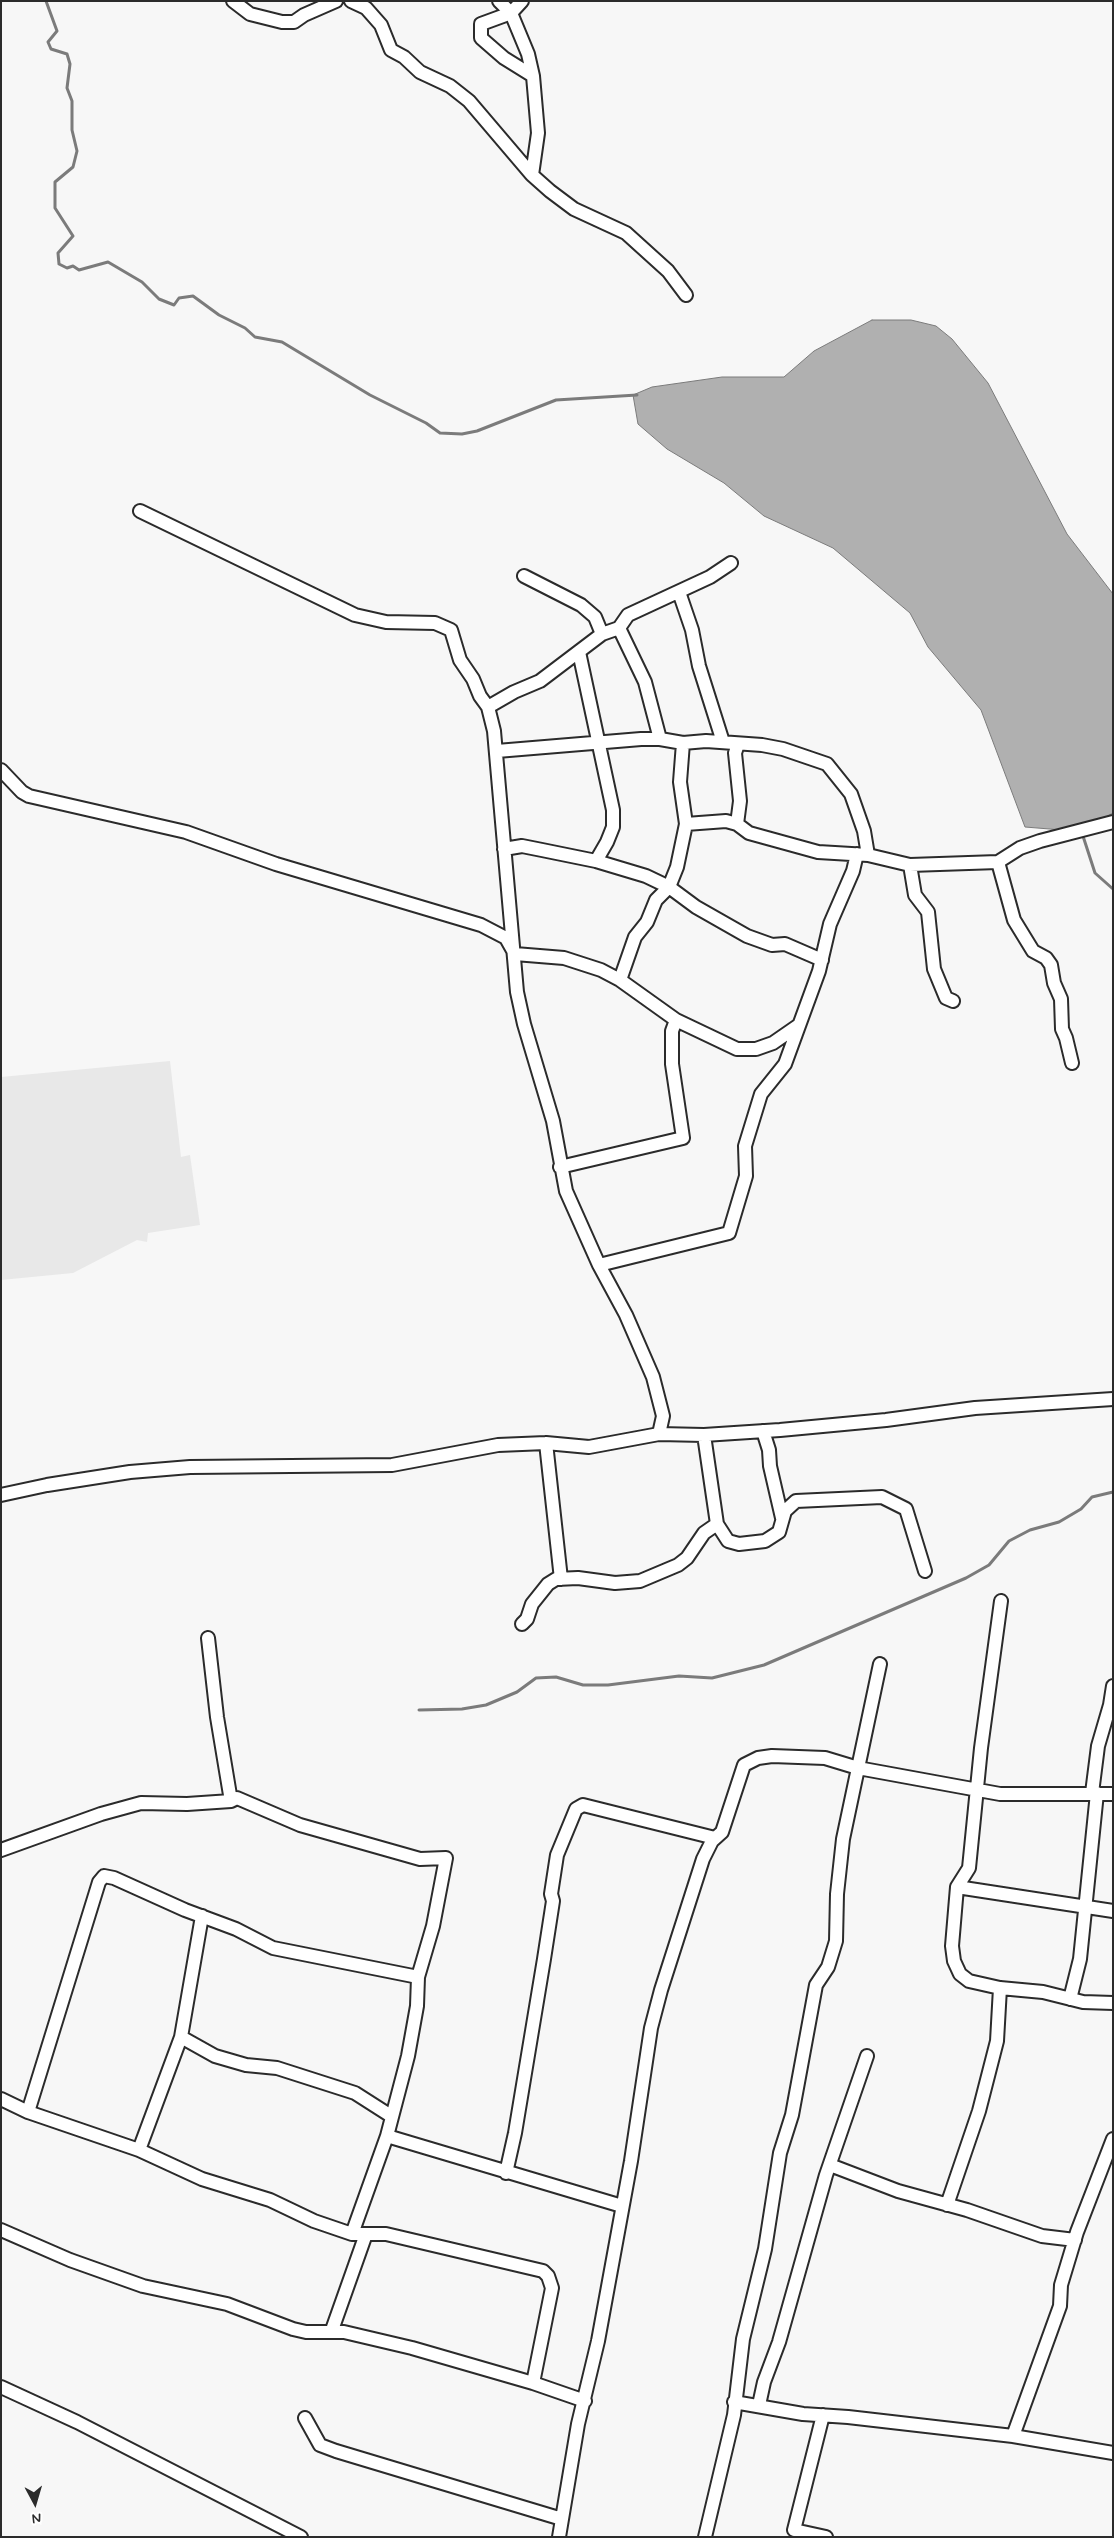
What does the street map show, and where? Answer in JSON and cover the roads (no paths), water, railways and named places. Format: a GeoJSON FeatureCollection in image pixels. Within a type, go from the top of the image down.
{"type":"FeatureCollection","features":[{"type":"Feature","properties":{"kind":"street"},"geometry":{"type":"LineString","coordinates":[[233,1],[250,14],[282,22],[294,22],[304,14],[336,1]]}},
{"type":"Feature","properties":{"kind":"street"},"geometry":{"type":"LineString","coordinates":[[352,1],[366,8],[381,25],[391,50],[404,57],[420,72],[450,86],[469,101],[532,175],[550,191],[574,209],[626,233],[668,270],[686,295]]}},
{"type":"Feature","properties":{"kind":"street"},"geometry":{"type":"LineString","coordinates":[[499,1],[511,13],[528,54],[534,76],[538,133],[532,175]]}},
{"type":"Feature","properties":{"kind":"street"},"geometry":{"type":"LineString","coordinates":[[522,1],[511,13],[481,24],[481,38],[504,58],[534,76]]}},
{"type":"Feature","properties":{"kind":"street"},"geometry":{"type":"LineString","coordinates":[[140,511],[355,616],[386,622],[435,623],[451,630],[460,660],[473,679],[480,696],[488,708],[497,750],[517,992],[524,1024],[553,1121],[560,1168],[566,1191],[599,1265],[626,1315],[653,1377],[662,1416],[659,1434]]}},
{"type":"Feature","properties":{"kind":"street"},"geometry":{"type":"LineString","coordinates":[[488,708],[514,692],[540,681],[602,634],[619,628],[628,615],[679,592],[732,563]]}},
{"type":"Feature","properties":{"kind":"street"},"geometry":{"type":"LineString","coordinates":[[524,576],[581,605],[595,616],[602,634]]}},
{"type":"Feature","properties":{"kind":"street"},"geometry":{"type":"LineString","coordinates":[[679,592],[692,630],[699,666],[723,742]]}},
{"type":"Feature","properties":{"kind":"street"},"geometry":{"type":"LineString","coordinates":[[619,628],[645,682],[660,739]]}},
{"type":"Feature","properties":{"kind":"street"},"geometry":{"type":"LineString","coordinates":[[579,652],[600,743],[605,780],[613,810],[613,827],[596,861]]}},
{"type":"Feature","properties":{"kind":"street"},"geometry":{"type":"LineString","coordinates":[[497,750],[660,739],[683,743],[723,742],[776,747],[827,764],[851,794],[864,831],[862,854],[830,924],[822,960],[785,1064],[761,1094],[745,1146],[746,1176],[729,1232],[599,1265]]}},
{"type":"Feature","properties":{"kind":"street"},"geometry":{"type":"LineString","coordinates":[[620,980],[635,937],[647,922],[656,900],[669,887],[677,867],[686,824],[680,782],[683,743]]}},
{"type":"Feature","properties":{"kind":"street"},"geometry":{"type":"LineString","coordinates":[[737,824],[740,801],[735,753],[738,744]]}},
{"type":"Feature","properties":{"kind":"street"},"geometry":{"type":"LineString","coordinates":[[1,770],[22,792],[29,796],[186,832],[276,864],[481,925],[506,938],[515,954]]}},
{"type":"Feature","properties":{"kind":"street"},"geometry":{"type":"LineString","coordinates":[[686,824],[726,821],[737,824],[749,833],[818,852],[862,854],[910,865],[998,862],[1020,848],[1113,822]]}},
{"type":"Feature","properties":{"kind":"street"},"geometry":{"type":"LineString","coordinates":[[504,849],[522,846],[596,861],[646,876],[669,887],[696,907],[747,936],[772,945],[785,944],[822,960]]}},
{"type":"Feature","properties":{"kind":"street"},"geometry":{"type":"LineString","coordinates":[[998,862],[1014,920],[1034,951],[1046,958],[1050,965],[1054,983],[1061,999],[1062,1030],[1066,1038],[1072,1063]]}},
{"type":"Feature","properties":{"kind":"street"},"geometry":{"type":"LineString","coordinates":[[910,865],[915,894],[928,912],[934,969],[946,998],[952,1001]]}},
{"type":"Feature","properties":{"kind":"street"},"geometry":{"type":"LineString","coordinates":[[515,954],[564,958],[601,970],[620,980],[676,1020],[737,1049],[756,1048],[772,1043],[799,1026]]}},
{"type":"Feature","properties":{"kind":"street"},"geometry":{"type":"LineString","coordinates":[[560,1168],[682,1138],[672,1064],[672,1031],[676,1020]]}},
{"type":"Feature","properties":{"kind":"street"},"geometry":{"type":"LineString","coordinates":[[1,1495],[47,1485],[130,1472],[207,1466],[392,1465],[498,1445],[546,1443],[589,1447],[659,1434],[704,1435],[763,1431],[886,1420],[975,1408],[1113,1399]]}},
{"type":"Feature","properties":{"kind":"street"},"geometry":{"type":"LineString","coordinates":[[763,1431],[769,1450],[770,1466],[782,1518]]}},
{"type":"Feature","properties":{"kind":"street"},"geometry":{"type":"LineString","coordinates":[[704,1435],[716,1524],[728,1541],[740,1544],[755,1544],[765,1541],[779,1532],[785,1511],[796,1501],[882,1497],[906,1509],[925,1571]]}},
{"type":"Feature","properties":{"kind":"street"},"geometry":{"type":"LineString","coordinates":[[546,1443],[561,1579]]}},
{"type":"Feature","properties":{"kind":"street"},"geometry":{"type":"LineString","coordinates":[[522,1624],[527,1618],[532,1604],[542,1589],[548,1584],[561,1579],[578,1578],[615,1583],[640,1582],[678,1565],[687,1558],[704,1533],[716,1524]]}},
{"type":"Feature","properties":{"kind":"street"},"geometry":{"type":"LineString","coordinates":[[1001,1601],[976,1790],[969,1868],[957,1887],[952,1946],[956,1968],[969,1981],[1000,1988],[1043,1992],[1084,2002],[1113,2003]]}},
{"type":"Feature","properties":{"kind":"street"},"geometry":{"type":"LineString","coordinates":[[208,1638],[217,1717],[231,1801]]}},
{"type":"Feature","properties":{"kind":"street"},"geometry":{"type":"LineString","coordinates":[[705,2537],[734,2415],[734,2402],[742,2363],[743,2339],[765,2249],[775,2193],[778,2159],[792,2115],[816,1985],[828,1967],[836,1941],[841,1857],[880,1664]]}},
{"type":"Feature","properties":{"kind":"street"},"geometry":{"type":"LineString","coordinates":[[1070,1999],[1080,1959],[1086,1908],[1098,1746],[1110,1705],[1113,1686]]}},
{"type":"Feature","properties":{"kind":"street"},"geometry":{"type":"LineString","coordinates":[[559,2537],[578,2424],[585,2401],[622,2206],[651,2028],[660,1990],[703,1859],[715,1838],[722,1832],[741,1770],[752,1760],[772,1756],[825,1758],[858,1768],[976,1790],[1026,1795],[1113,1794]]}},
{"type":"Feature","properties":{"kind":"street"},"geometry":{"type":"LineString","coordinates":[[1,1850],[101,1814],[141,1804],[187,1804],[231,1801],[237,1798],[289,1822],[420,1859],[446,1858],[433,1926],[418,1977],[417,2006],[408,2056],[391,2116],[388,2136],[352,2234]]}},
{"type":"Feature","properties":{"kind":"street"},"geometry":{"type":"LineString","coordinates":[[506,2173],[515,2133],[544,1959],[553,1901],[551,1894],[557,1855],[576,1809],[583,1805],[715,1838]]}},
{"type":"Feature","properties":{"kind":"street"},"geometry":{"type":"LineString","coordinates":[[28,2112],[101,1877],[114,1878],[236,1929],[273,1948],[418,1977]]}},
{"type":"Feature","properties":{"kind":"street"},"geometry":{"type":"LineString","coordinates":[[957,1887],[1113,1911]]}},
{"type":"Feature","properties":{"kind":"street"},"geometry":{"type":"LineString","coordinates":[[139,2150],[181,2037],[202,1916]]}},
{"type":"Feature","properties":{"kind":"street"},"geometry":{"type":"LineString","coordinates":[[947,2205],[979,2111],[996,2041],[1000,1988]]}},
{"type":"Feature","properties":{"kind":"street"},"geometry":{"type":"LineString","coordinates":[[181,2037],[215,2056],[246,2065],[277,2068],[355,2093],[391,2116]]}},
{"type":"Feature","properties":{"kind":"street"},"geometry":{"type":"LineString","coordinates":[[759,2405],[764,2382],[779,2342],[830,2165],[867,2056]]}},
{"type":"Feature","properties":{"kind":"street"},"geometry":{"type":"LineString","coordinates":[[1,2099],[28,2112],[139,2150],[202,2179],[270,2200],[314,2221],[352,2234],[386,2234],[543,2271],[548,2276],[552,2288],[533,2383]]}},
{"type":"Feature","properties":{"kind":"street"},"geometry":{"type":"LineString","coordinates":[[388,2136],[506,2173],[622,2206]]}},
{"type":"Feature","properties":{"kind":"street"},"geometry":{"type":"LineString","coordinates":[[1013,2436],[1060,2306],[1061,2284],[1075,2240],[1113,2139]]}},
{"type":"Feature","properties":{"kind":"street"},"geometry":{"type":"LineString","coordinates":[[830,2165],[898,2191],[1042,2236],[1075,2240]]}},
{"type":"Feature","properties":{"kind":"street"},"geometry":{"type":"LineString","coordinates":[[332,2330],[366,2234]]}},
{"type":"Feature","properties":{"kind":"street"},"geometry":{"type":"LineString","coordinates":[[3,2235],[143,2286],[227,2304],[293,2329],[306,2332],[332,2330],[412,2348],[533,2383],[585,2401]]}},
{"type":"Feature","properties":{"kind":"street"},"geometry":{"type":"LineString","coordinates":[[1,2387],[77,2422],[301,2537]]}},
{"type":"Feature","properties":{"kind":"street"},"geometry":{"type":"LineString","coordinates":[[734,2402],[803,2414],[1013,2436],[1113,2453]]}},
{"type":"Feature","properties":{"kind":"street"},"geometry":{"type":"LineString","coordinates":[[823,2415],[794,2530],[826,2537]]}},
{"type":"Feature","properties":{"kind":"street"},"geometry":{"type":"LineString","coordinates":[[305,2418],[320,2445],[562,2519]]}},
{"type":"Feature","properties":{"kind":"waterway"},"geometry":{"type":"LineString","coordinates":[[46,1],[57,31],[48,42],[51,49],[67,54],[70,64],[67,88],[72,101],[72,130],[77,151],[73,167],[55,182],[55,208],[73,236],[58,253],[59,264],[67,268],[73,266],[79,270],[108,262],[142,282],[159,299],[174,305],[179,298],[193,296],[219,315],[245,328],[255,337],[282,342],[370,395],[426,423],[440,433],[462,434],[477,431],[556,400],[637,395]]}},
{"type":"Feature","properties":{"kind":"waterway"},"geometry":{"type":"LineString","coordinates":[[1082,833],[1095,873],[1113,889]]}},
{"type":"Feature","properties":{"kind":"waterway"},"geometry":{"type":"LineString","coordinates":[[419,1710],[462,1709],[486,1705],[517,1692],[536,1678],[556,1677],[583,1685],[608,1685],[679,1676],[712,1678],[764,1665],[966,1578],[989,1565],[1009,1541],[1030,1530],[1059,1522],[1081,1509],[1092,1497],[1113,1492]]}}]}
